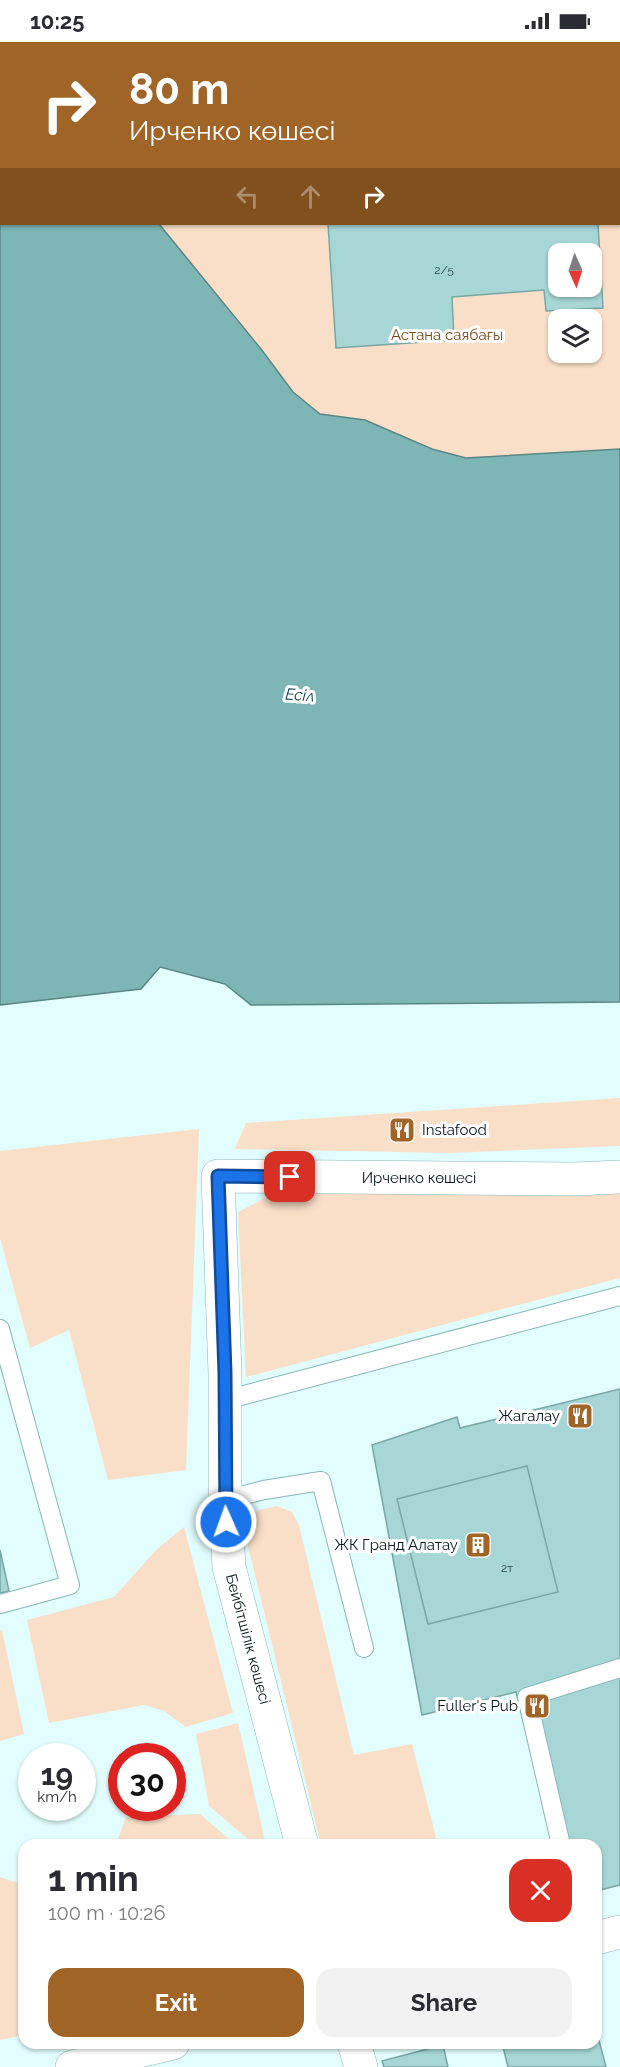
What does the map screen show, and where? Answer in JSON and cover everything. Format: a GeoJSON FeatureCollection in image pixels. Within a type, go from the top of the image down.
{"type":"FeatureCollection","features":[{"type":"Feature","properties":{"kind":"street","name":"Ирченко көшесі"},"geometry":{"type":"LineString","coordinates":[[218,1176],[564,1179],[620,1177]]}},
{"type":"Feature","properties":{"kind":"street","name":"Бейбітшілік көшесі"},"geometry":{"type":"LineString","coordinates":[[218,1176],[225,1400],[225,1500],[229,1567],[300,1839]]}},
{"type":"Feature","properties":{"kind":"street"},"geometry":{"type":"LineString","coordinates":[[602,1936],[620,1932]]}},
{"type":"Feature","properties":{"kind":"street"},"geometry":{"type":"LineString","coordinates":[[72,2067],[148,2049]]}},
{"type":"Feature","properties":{"kind":"street"},"geometry":{"type":"LineString","coordinates":[[356,2049],[361,2067]]}},
{"type":"Feature","properties":{"kind":"lane"},"geometry":{"type":"LineString","coordinates":[[225,1400],[620,1296]]}},
{"type":"Feature","properties":{"kind":"lane"},"geometry":{"type":"LineString","coordinates":[[0,1329],[70,1585],[0,1604]]}},
{"type":"Feature","properties":{"kind":"lane"},"geometry":{"type":"LineString","coordinates":[[225,1500],[264,1490],[321,1481],[364,1648]]}},
{"type":"Feature","properties":{"kind":"lane"},"geometry":{"type":"LineString","coordinates":[[560,1839],[527,1697],[620,1668]]}},
{"type":"Feature","properties":{"kind":"green space","name":"Астана саябағы"},"geometry":{"type":"Polygon","coordinates":[[[160,225],[620,225],[620,449],[466,458],[432,449],[365,420],[320,414],[293,392],[160,225]]]}},
{"type":"Feature","properties":{"kind":"green space"},"geometry":{"type":"Polygon","coordinates":[[[620,1098],[620,1146],[450,1153],[235,1149],[246,1123],[620,1098]]]}},
{"type":"Feature","properties":{"kind":"green space"},"geometry":{"type":"Polygon","coordinates":[[[199,1129],[186,1470],[108,1480],[69,1330],[30,1348],[0,1238],[0,1151],[199,1129]]]}},
{"type":"Feature","properties":{"kind":"green space"},"geometry":{"type":"Polygon","coordinates":[[[620,1188],[620,1278],[246,1377],[238,1212],[273,1194],[620,1188]]]}},
{"type":"Feature","properties":{"kind":"green space"},"geometry":{"type":"Polygon","coordinates":[[[277,1506],[292,1512],[299,1525],[354,1755],[412,1744],[436,1839],[320,1839],[246,1538],[246,1519],[259,1510],[277,1506]]]}},
{"type":"Feature","properties":{"kind":"green space"},"geometry":{"type":"Polygon","coordinates":[[[184,1527],[233,1713],[186,1727],[164,1711],[144,1705],[49,1723],[27,1620],[114,1597],[156,1550],[184,1527]]]}},
{"type":"Feature","properties":{"kind":"green space"},"geometry":{"type":"Polygon","coordinates":[[[0,1630],[2,1630],[24,1734],[0,1741],[0,1630]]]}},
{"type":"Feature","properties":{"kind":"green space"},"geometry":{"type":"Polygon","coordinates":[[[238,1723],[265,1839],[248,1839],[209,1806],[196,1734],[238,1723]]]}},
{"type":"Feature","properties":{"kind":"green space"},"geometry":{"type":"Polygon","coordinates":[[[200,1814],[229,1839],[118,1839],[125,1821],[186,1821],[186,1815],[200,1814]]]}},
{"type":"Feature","properties":{"kind":"green space"},"geometry":{"type":"Polygon","coordinates":[[[0,1877],[18,1883],[18,2036],[0,2040],[0,1877]]]}},
{"type":"Feature","properties":{"kind":"water","name":"Есіл"},"geometry":{"type":"Polygon","coordinates":[[[0,225],[160,225],[293,392],[320,414],[365,420],[432,449],[466,458],[620,449],[620,1002],[251,1005],[225,984],[160,967],[141,989],[0,1005],[0,225]]]}},
{"type":"Feature","properties":{"kind":"building"},"geometry":{"type":"Polygon","coordinates":[[[328,225],[598,225],[599,243],[548,243],[548,297],[602,297],[602,291],[603,308],[548,309],[546,311],[544,290],[452,297],[454,340],[336,348],[328,225]]]}},
{"type":"Feature","properties":{"kind":"building"},"geometry":{"type":"Polygon","coordinates":[[[620,1389],[620,1885],[602,1890],[602,1839],[553,1839],[516,1692],[422,1715],[372,1445],[457,1417],[460,1428],[620,1389]]]}},
{"type":"Feature","properties":{"kind":"building","name":"ЖК Гранд Алатау"},"geometry":{"type":"Polygon","coordinates":[[[527,1466],[558,1592],[428,1624],[397,1499],[527,1466]]]}},
{"type":"Feature","properties":{"kind":"building"},"geometry":{"type":"Polygon","coordinates":[[[0,1550],[9,1591],[0,1593],[0,1550]]]}},
{"type":"Feature","properties":{"kind":"building"},"geometry":{"type":"Polygon","coordinates":[[[428,2049],[444,2049],[448,2067],[384,2067],[382,2061],[428,2049]]]}},
{"type":"Feature","properties":{"kind":"building"},"geometry":{"type":"Polygon","coordinates":[[[504,2049],[601,2049],[606,2067],[508,2067],[504,2049]]]}},
{"type":"Feature","properties":{"kind":"place","name":"Instafood"},"geometry":{"type":"Point","coordinates":[402,1130]}},
{"type":"Feature","properties":{"kind":"place","name":"Жагалау"},"geometry":{"type":"Point","coordinates":[580,1416]}},
{"type":"Feature","properties":{"kind":"place","name":"ЖК Гранд Алатау"},"geometry":{"type":"Point","coordinates":[478,1545]}},
{"type":"Feature","properties":{"kind":"place","name":"Fuller's Pub"},"geometry":{"type":"Point","coordinates":[537,1706]}},
{"type":"Feature","properties":{"kind":"route"},"geometry":{"type":"LineString","coordinates":[[226,1522],[225,1373],[218,1176],[290,1177]]}}]}
